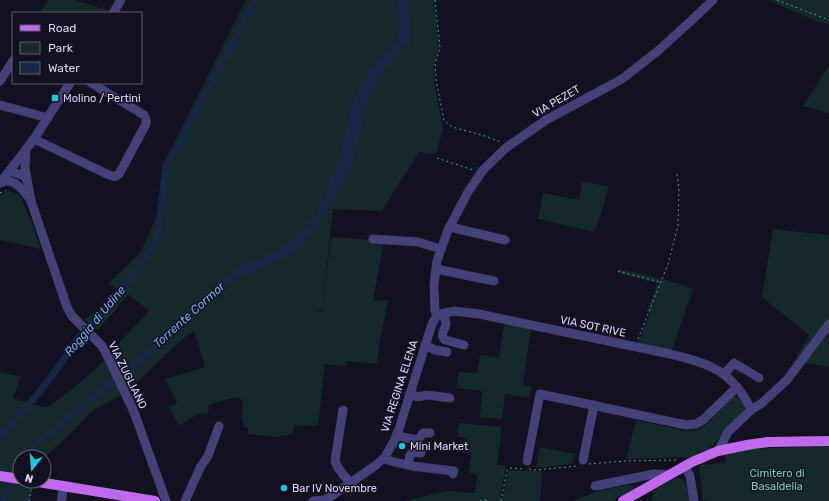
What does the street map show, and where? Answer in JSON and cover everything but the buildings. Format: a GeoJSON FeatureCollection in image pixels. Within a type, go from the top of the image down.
{"type":"FeatureCollection","features":[{"type":"Feature","properties":{"kind":"main road"},"geometry":{"type":"LineString","coordinates":[[623,501],[692,462],[718,451],[768,442],[829,441]]}},
{"type":"Feature","properties":{"kind":"main road"},"geometry":{"type":"LineString","coordinates":[[0,476],[12,478]]}},
{"type":"Feature","properties":{"kind":"main road"},"geometry":{"type":"LineString","coordinates":[[52,485],[102,497],[155,501]]}},
{"type":"Feature","properties":{"kind":"street"},"geometry":{"type":"LineString","coordinates":[[114,12],[122,0]]}},
{"type":"Feature","properties":{"kind":"street","name":"VIA PEZET"},"geometry":{"type":"LineString","coordinates":[[441,249],[450,227],[468,192],[483,170],[510,145],[546,120],[622,79],[659,50],[713,0]]}},
{"type":"Feature","properties":{"kind":"street"},"geometry":{"type":"LineString","coordinates":[[0,81],[12,63]]}},
{"type":"Feature","properties":{"kind":"street"},"geometry":{"type":"LineString","coordinates":[[0,183],[34,139],[69,84]]}},
{"type":"Feature","properties":{"kind":"street"},"geometry":{"type":"LineString","coordinates":[[34,139],[113,177],[120,174],[146,124],[146,118],[144,115],[93,84]]}},
{"type":"Feature","properties":{"kind":"street"},"geometry":{"type":"LineString","coordinates":[[0,105],[48,118]]}},
{"type":"Feature","properties":{"kind":"street","name":"VIA ZUGLIANO"},"geometry":{"type":"LineString","coordinates":[[26,150],[25,168],[31,201],[64,298],[72,316],[102,346],[110,361],[134,412],[166,501]]}},
{"type":"Feature","properties":{"kind":"street"},"geometry":{"type":"LineString","coordinates":[[9,171],[22,174],[27,179]]}},
{"type":"Feature","properties":{"kind":"street","name":"VIA ZUGLIANO"},"geometry":{"type":"LineString","coordinates":[[0,183],[7,181],[14,183],[22,189],[31,201]]}},
{"type":"Feature","properties":{"kind":"street"},"geometry":{"type":"LineString","coordinates":[[450,227],[505,240]]}},
{"type":"Feature","properties":{"kind":"street"},"geometry":{"type":"LineString","coordinates":[[373,239],[418,242],[441,249],[437,261],[434,285],[435,311],[440,314],[446,322],[442,335],[443,338],[445,340],[464,345]]}},
{"type":"Feature","properties":{"kind":"street"},"geometry":{"type":"LineString","coordinates":[[436,269],[494,281]]}},
{"type":"Feature","properties":{"kind":"street","name":"VIA SOT RIVE"},"geometry":{"type":"LineString","coordinates":[[440,314],[454,311],[479,314],[699,361],[724,374],[737,387],[751,410]]}},
{"type":"Feature","properties":{"kind":"street","name":"VIA REGINA ELENA"},"geometry":{"type":"LineString","coordinates":[[324,500],[376,465],[385,457],[396,436],[432,324],[440,314]]}},
{"type":"Feature","properties":{"kind":"street"},"geometry":{"type":"LineString","coordinates":[[718,451],[728,432],[751,410],[762,403],[787,380],[829,324]]}},
{"type":"Feature","properties":{"kind":"street"},"geometry":{"type":"LineString","coordinates":[[425,346],[447,352]]}},
{"type":"Feature","properties":{"kind":"street"},"geometry":{"type":"LineString","coordinates":[[724,374],[734,363],[759,378]]}},
{"type":"Feature","properties":{"kind":"street"},"geometry":{"type":"LineString","coordinates":[[527,461],[540,394],[686,425],[696,424],[704,419],[737,387]]}},
{"type":"Feature","properties":{"kind":"street"},"geometry":{"type":"LineString","coordinates":[[410,394],[418,397],[427,395],[450,398]]}},
{"type":"Feature","properties":{"kind":"street"},"geometry":{"type":"LineString","coordinates":[[583,460],[594,405]]}},
{"type":"Feature","properties":{"kind":"street"},"geometry":{"type":"LineString","coordinates":[[343,410],[335,462],[339,470],[350,482]]}},
{"type":"Feature","properties":{"kind":"street"},"geometry":{"type":"LineString","coordinates":[[185,501],[201,466],[208,456],[219,426]]}},
{"type":"Feature","properties":{"kind":"street"},"geometry":{"type":"LineString","coordinates":[[396,436],[418,440],[423,434],[430,433]]}},
{"type":"Feature","properties":{"kind":"street"},"geometry":{"type":"LineString","coordinates":[[408,466],[412,452],[420,454]]}},
{"type":"Feature","properties":{"kind":"street"},"geometry":{"type":"LineString","coordinates":[[383,459],[408,466],[454,470],[454,474]]}},
{"type":"Feature","properties":{"kind":"street"},"geometry":{"type":"LineString","coordinates":[[685,467],[690,476],[694,501]]}},
{"type":"Feature","properties":{"kind":"street"},"geometry":{"type":"LineString","coordinates":[[595,486],[654,474],[670,474]]}},
{"type":"Feature","properties":{"kind":"street"},"geometry":{"type":"LineString","coordinates":[[61,501],[64,487]]}},
{"type":"Feature","properties":{"kind":"street"},"geometry":{"type":"LineString","coordinates":[[313,501],[324,500]]}},
{"type":"Feature","properties":{"kind":"path"},"geometry":{"type":"LineString","coordinates":[[435,0],[440,47],[435,65],[436,80],[444,120],[452,127],[510,145]]}},
{"type":"Feature","properties":{"kind":"path"},"geometry":{"type":"LineString","coordinates":[[777,0],[829,20]]}},
{"type":"Feature","properties":{"kind":"path"},"geometry":{"type":"LineString","coordinates":[[437,158],[475,171],[480,176]]}},
{"type":"Feature","properties":{"kind":"path"},"geometry":{"type":"LineString","coordinates":[[635,347],[668,264],[678,226],[679,188],[677,174]]}},
{"type":"Feature","properties":{"kind":"path"},"geometry":{"type":"LineString","coordinates":[[618,271],[661,282]]}},
{"type":"Feature","properties":{"kind":"path"},"geometry":{"type":"LineString","coordinates":[[28,501],[30,489]]}},
{"type":"Feature","properties":{"kind":"path"},"geometry":{"type":"LineString","coordinates":[[480,501],[489,501]]}},
{"type":"Feature","properties":{"kind":"green space"},"geometry":{"type":"Polygon","coordinates":[[[48,0],[75,0],[107,10],[106,12],[41,12],[48,0]]]}},
{"type":"Feature","properties":{"kind":"green space"},"geometry":{"type":"Polygon","coordinates":[[[246,0],[434,0],[439,47],[434,66],[434,81],[443,128],[436,154],[419,152],[382,211],[333,209],[322,311],[313,312],[322,312],[331,237],[384,241],[373,301],[388,300],[377,364],[347,361],[346,366],[325,364],[318,426],[294,425],[293,434],[276,437],[248,434],[248,428],[245,427],[242,418],[243,400],[235,397],[209,405],[208,413],[197,414],[179,426],[169,407],[177,403],[165,379],[205,367],[194,331],[179,342],[145,375],[120,396],[93,410],[52,451],[52,449],[12,449],[12,489],[32,489],[30,501],[0,501],[0,372],[21,377],[13,398],[43,407],[49,406],[72,389],[101,364],[110,352],[149,311],[132,297],[108,284],[140,253],[156,218],[163,165],[246,0]]]}},
{"type":"Feature","properties":{"kind":"green space"},"geometry":{"type":"Polygon","coordinates":[[[768,0],[829,0],[829,24],[818,22],[768,0]]]}},
{"type":"Feature","properties":{"kind":"green space"},"geometry":{"type":"Polygon","coordinates":[[[829,65],[829,113],[803,106],[829,65]]]}},
{"type":"Feature","properties":{"kind":"green space"},"geometry":{"type":"Polygon","coordinates":[[[582,182],[609,186],[594,232],[538,219],[543,193],[579,200],[582,182]]]}},
{"type":"Feature","properties":{"kind":"green space"},"geometry":{"type":"Polygon","coordinates":[[[10,191],[19,195],[22,200],[41,249],[0,240],[0,196],[5,192],[10,191]]]}},
{"type":"Feature","properties":{"kind":"green space"},"geometry":{"type":"Polygon","coordinates":[[[773,229],[829,235],[829,319],[790,369],[809,335],[762,297],[773,229]]]}},
{"type":"Feature","properties":{"kind":"green space"},"geometry":{"type":"Polygon","coordinates":[[[619,269],[664,279],[693,289],[672,350],[638,343],[650,313],[647,311],[658,283],[618,274],[619,269]]]}},
{"type":"Feature","properties":{"kind":"green space"},"geometry":{"type":"Polygon","coordinates":[[[117,289],[128,295],[98,330],[84,320],[108,304],[117,289]]]}},
{"type":"Feature","properties":{"kind":"green space"},"geometry":{"type":"Polygon","coordinates":[[[504,323],[531,329],[523,385],[532,387],[529,398],[505,394],[502,419],[480,417],[482,391],[456,388],[459,372],[477,373],[480,355],[499,358],[504,323]]]}},
{"type":"Feature","properties":{"kind":"green space"},"geometry":{"type":"Polygon","coordinates":[[[829,332],[829,367],[805,363],[829,332]]]}},
{"type":"Feature","properties":{"kind":"green space"},"geometry":{"type":"Polygon","coordinates":[[[733,396],[743,401],[745,406],[744,411],[705,453],[696,457],[626,459],[636,420],[681,430],[696,430],[709,422],[733,396]]]}},
{"type":"Feature","properties":{"kind":"green space"},"geometry":{"type":"Polygon","coordinates":[[[459,423],[501,427],[497,465],[506,466],[500,497],[503,497],[509,470],[542,471],[540,501],[404,501],[446,491],[475,493],[477,474],[469,473],[471,452],[466,451],[467,438],[457,436],[459,423]]]}},
{"type":"Feature","properties":{"kind":"green space","name":"Cimitero di Basaldella"},"geometry":{"type":"Polygon","coordinates":[[[829,446],[829,501],[703,500],[699,465],[726,463],[725,455],[749,449],[829,446]]]}},
{"type":"Feature","properties":{"kind":"green space"},"geometry":{"type":"Polygon","coordinates":[[[540,447],[574,454],[572,464],[536,468],[540,447]]]}},
{"type":"Feature","properties":{"kind":"green space"},"geometry":{"type":"Polygon","coordinates":[[[676,477],[684,482],[688,491],[689,490],[691,501],[652,501],[653,491],[676,477]]]}},
{"type":"Feature","properties":{"kind":"green space"},"geometry":{"type":"Polygon","coordinates":[[[633,484],[635,488],[613,501],[573,501],[601,490],[633,484]]]}},
{"type":"Feature","properties":{"kind":"water","name":"Torrente Cormor"},"geometry":{"type":"Polygon","coordinates":[[[397,0],[407,0],[411,32],[410,44],[408,49],[407,42],[405,43],[381,76],[366,105],[354,162],[324,215],[316,233],[313,233],[304,246],[290,256],[240,277],[223,286],[126,379],[90,403],[36,449],[30,449],[35,442],[105,382],[113,371],[134,361],[214,286],[240,265],[285,245],[295,237],[300,230],[307,228],[308,226],[305,223],[306,219],[308,219],[308,222],[310,223],[313,221],[329,188],[329,177],[340,154],[351,107],[361,84],[372,67],[395,42],[398,34],[400,19],[397,0]]]}},
{"type":"Feature","properties":{"kind":"water"},"geometry":{"type":"Polygon","coordinates":[[[12,476],[12,488],[4,501],[0,501],[1,495],[12,476]]]}},
{"type":"Feature","properties":{"kind":"waterway","name":"Roggia di Udine"},"geometry":{"type":"LineString","coordinates":[[0,436],[38,394],[80,336],[111,305],[146,257],[155,242],[158,233],[166,165],[181,141],[255,0]]}},
{"type":"Feature","properties":{"kind":"place","name":"Molino / Pertini"},"geometry":{"type":"Point","coordinates":[55,98]}},
{"type":"Feature","properties":{"kind":"place","name":"Mini Market"},"geometry":{"type":"Point","coordinates":[402,446]}},
{"type":"Feature","properties":{"kind":"place","name":"Bar IV Novembre"},"geometry":{"type":"Point","coordinates":[284,488]}}]}
